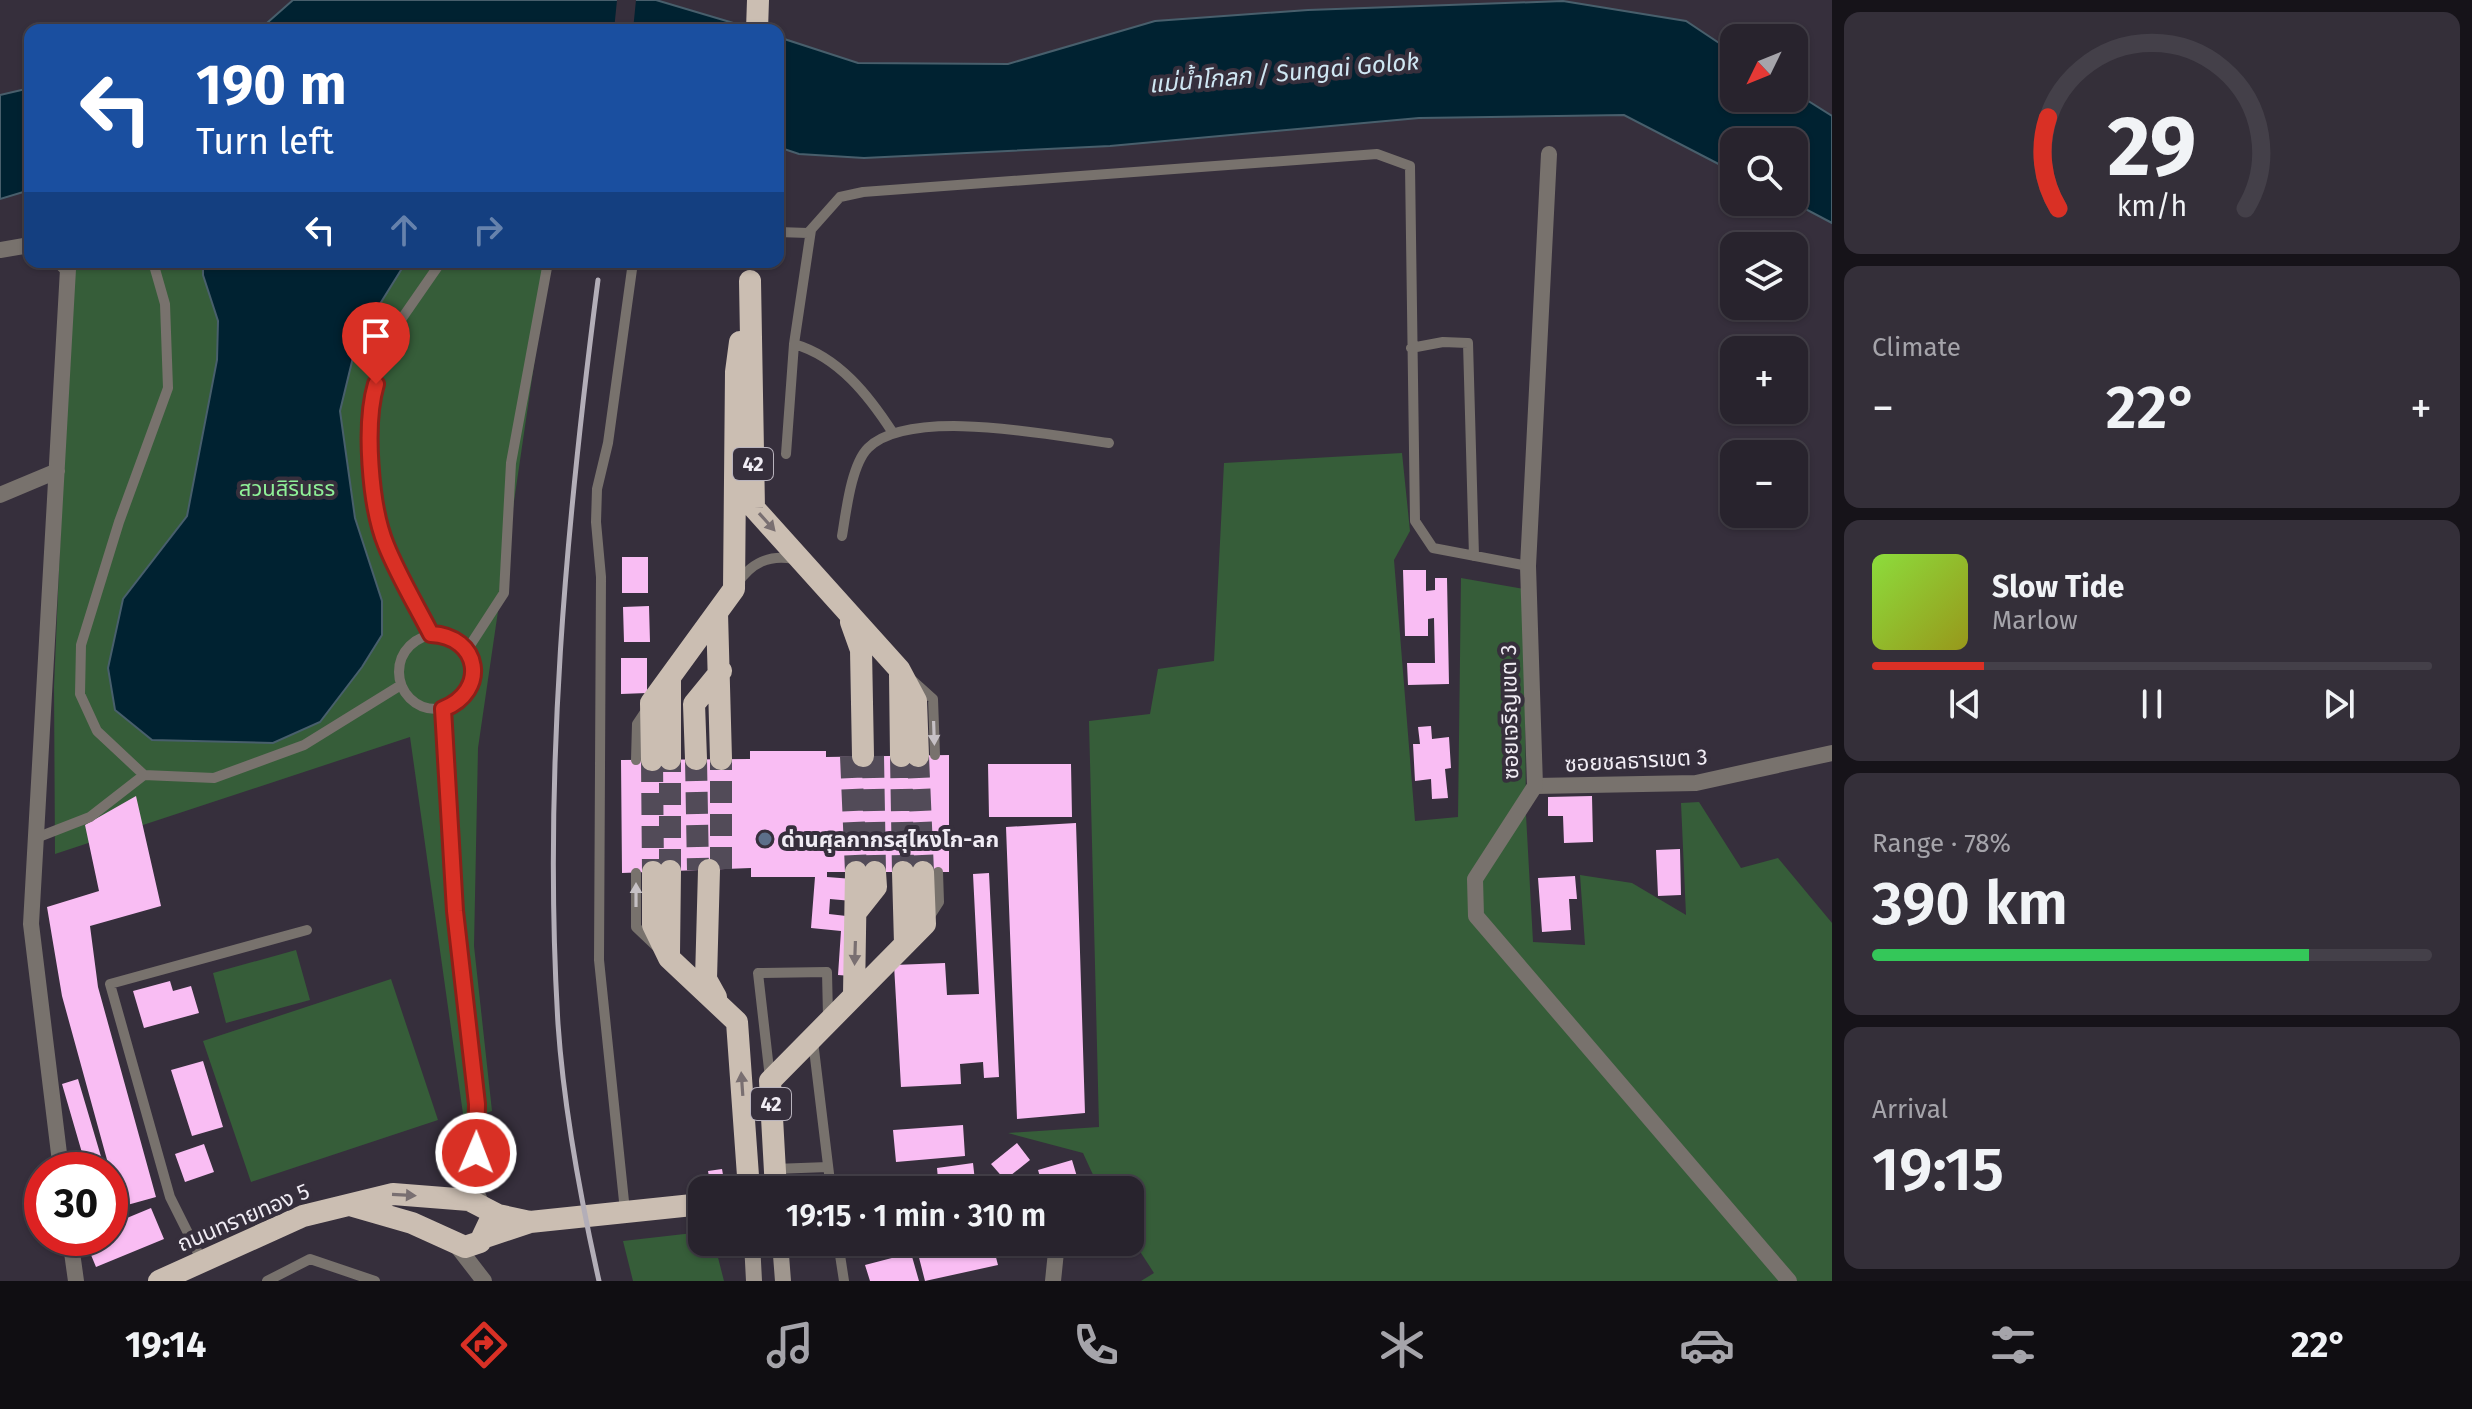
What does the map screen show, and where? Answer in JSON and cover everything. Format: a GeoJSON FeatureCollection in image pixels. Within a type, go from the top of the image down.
{"type":"FeatureCollection","features":[{"type":"Feature","properties":{"kind":"highway"},"geometry":{"type":"LineString","coordinates":[[757,24],[758,0]]}},
{"type":"Feature","properties":{"kind":"highway","name":"42"},"geometry":{"type":"LineString","coordinates":[[750,272],[754,508],[899,669],[918,756]]}},
{"type":"Feature","properties":{"kind":"highway","name":"42"},"geometry":{"type":"LineString","coordinates":[[734,589],[736,372],[750,272]]}},
{"type":"Feature","properties":{"kind":"highway"},"geometry":{"type":"LineString","coordinates":[[670,680],[653,760],[651,703],[734,589]]}},
{"type":"Feature","properties":{"kind":"highway","name":"42"},"geometry":{"type":"LineString","coordinates":[[846,610],[861,650],[862,756],[846,610]]}},
{"type":"Feature","properties":{"kind":"highway"},"geometry":{"type":"LineString","coordinates":[[715,678],[694,704],[709,759],[715,678],[717,613]]}},
{"type":"Feature","properties":{"kind":"highway"},"geometry":{"type":"LineString","coordinates":[[710,870],[720,1005],[706,979],[709,904],[698,885],[710,870]]}},
{"type":"Feature","properties":{"kind":"highway"},"geometry":{"type":"LineString","coordinates":[[653,872],[669,958],[737,1022]]}},
{"type":"Feature","properties":{"kind":"highway","name":"42"},"geometry":{"type":"LineString","coordinates":[[772,1176],[770,1081],[925,924],[921,872],[905,944]]}},
{"type":"Feature","properties":{"kind":"highway"},"geometry":{"type":"LineString","coordinates":[[854,994],[866,886]]}},
{"type":"Feature","properties":{"kind":"highway","name":"42"},"geometry":{"type":"LineString","coordinates":[[737,1022],[748,1176]]}},
{"type":"Feature","properties":{"kind":"highway","name":"ถนนทรายทอง 5"},"geometry":{"type":"LineString","coordinates":[[159,1281],[303,1216],[393,1194],[472,1204],[512,1220],[530,1222],[688,1205]]}},
{"type":"Feature","properties":{"kind":"highway"},"geometry":{"type":"LineString","coordinates":[[472,1204],[489,1222],[485,1237],[473,1246],[454,1244],[442,1229],[444,1213],[472,1204]]}},
{"type":"Feature","properties":{"kind":"highway","name":"ถนนทรายทอง 5"},"geometry":{"type":"LineString","coordinates":[[348,1205],[389,1215],[454,1244]]}},
{"type":"Feature","properties":{"kind":"highway","name":"ถนนทรายทอง 5"},"geometry":{"type":"LineString","coordinates":[[485,1237],[530,1222]]}},
{"type":"Feature","properties":{"kind":"main road"},"geometry":{"type":"LineString","coordinates":[[753,1256],[754,1281]]}},
{"type":"Feature","properties":{"kind":"main road"},"geometry":{"type":"LineString","coordinates":[[781,1256],[783,1281]]}},
{"type":"Feature","properties":{"kind":"street","name":"ซอยเจริญเขต 3"},"geometry":{"type":"LineString","coordinates":[[1549,154],[1528,566],[1535,786],[1475,879],[1476,916],[1789,1281]]}},
{"type":"Feature","properties":{"kind":"street"},"geometry":{"type":"LineString","coordinates":[[0,250],[24,246]]}},
{"type":"Feature","properties":{"kind":"street"},"geometry":{"type":"LineString","coordinates":[[59,1152],[31,924],[67,268]]}},
{"type":"Feature","properties":{"kind":"street"},"geometry":{"type":"LineString","coordinates":[[0,495],[57,471]]}},
{"type":"Feature","properties":{"kind":"street","name":"ซอยชลธารเขต 3"},"geometry":{"type":"LineString","coordinates":[[1535,786],[1696,783],[1832,753]]}},
{"type":"Feature","properties":{"kind":"street"},"geometry":{"type":"LineString","coordinates":[[472,1204],[476,1177],[477,1104]]}},
{"type":"Feature","properties":{"kind":"street","name":"ถนนทรายทอง 5"},"geometry":{"type":"LineString","coordinates":[[484,1280],[485,1237]]}},
{"type":"Feature","properties":{"kind":"street","name":"ถนนทรายทอง 5"},"geometry":{"type":"LineString","coordinates":[[454,1244],[484,1280]]}},
{"type":"Feature","properties":{"kind":"street"},"geometry":{"type":"LineString","coordinates":[[73,1256],[76,1281]]}},
{"type":"Feature","properties":{"kind":"street"},"geometry":{"type":"LineString","coordinates":[[1053,1281],[1056,1256]]}},
{"type":"Feature","properties":{"kind":"lane"},"geometry":{"type":"LineString","coordinates":[[784,233],[804,235],[840,197],[863,192],[1377,154],[1410,166],[1415,521],[1433,548],[1528,566]]}},
{"type":"Feature","properties":{"kind":"lane"},"geometry":{"type":"LineString","coordinates":[[786,454],[794,344],[811,230]]}},
{"type":"Feature","properties":{"kind":"lane"},"geometry":{"type":"LineString","coordinates":[[144,775],[97,731],[80,694],[81,645],[119,522],[168,388],[165,304],[155,268]]}},
{"type":"Feature","properties":{"kind":"lane"},"geometry":{"type":"LineString","coordinates":[[431,634],[385,542],[370,461],[369,408],[389,337],[437,268]]}},
{"type":"Feature","properties":{"kind":"lane"},"geometry":{"type":"LineString","coordinates":[[467,650],[504,593],[511,463],[547,268]]}},
{"type":"Feature","properties":{"kind":"lane"},"geometry":{"type":"LineString","coordinates":[[625,1212],[599,960],[601,577],[596,522],[597,489],[608,443],[632,268]]}},
{"type":"Feature","properties":{"kind":"lane"},"geometry":{"type":"LineString","coordinates":[[1411,348],[1443,342],[1468,343],[1474,556]]}},
{"type":"Feature","properties":{"kind":"lane"},"geometry":{"type":"LineString","coordinates":[[794,344],[842,370],[868,395],[893,433]]}},
{"type":"Feature","properties":{"kind":"lane"},"geometry":{"type":"LineString","coordinates":[[842,536],[850,488],[867,449],[893,433],[928,427],[975,426],[1109,443]]}},
{"type":"Feature","properties":{"kind":"lane"},"geometry":{"type":"LineString","coordinates":[[734,589],[758,562],[773,556],[802,561]]}},
{"type":"Feature","properties":{"kind":"lane"},"geometry":{"type":"LineString","coordinates":[[431,634],[451,638],[467,650],[472,662],[471,686],[465,696],[443,709],[423,707],[413,702],[401,685],[398,674],[404,652],[411,644],[431,634]]}},
{"type":"Feature","properties":{"kind":"lane","name":"42"},"geometry":{"type":"LineString","coordinates":[[899,669],[933,699],[918,756]]}},
{"type":"Feature","properties":{"kind":"lane"},"geometry":{"type":"LineString","coordinates":[[36,838],[90,817],[144,775],[214,778],[304,745],[401,685]]}},
{"type":"Feature","properties":{"kind":"lane"},"geometry":{"type":"LineString","coordinates":[[443,709],[455,911],[477,1104]]}},
{"type":"Feature","properties":{"kind":"lane"},"geometry":{"type":"LineString","coordinates":[[653,872],[636,927],[669,958]]}},
{"type":"Feature","properties":{"kind":"lane"},"geometry":{"type":"LineString","coordinates":[[202,1261],[170,1197],[110,984],[307,930]]}},
{"type":"Feature","properties":{"kind":"lane"},"geometry":{"type":"LineString","coordinates":[[770,1081],[758,973],[827,972],[820,1027],[829,1176]]}},
{"type":"Feature","properties":{"kind":"lane"},"geometry":{"type":"LineString","coordinates":[[737,1022],[763,1018]]}},
{"type":"Feature","properties":{"kind":"lane"},"geometry":{"type":"LineString","coordinates":[[772,1176],[828,1167]]}},
{"type":"Feature","properties":{"kind":"lane"},"geometry":{"type":"LineString","coordinates":[[840,1256],[844,1281]]}},
{"type":"Feature","properties":{"kind":"lane"},"geometry":{"type":"LineString","coordinates":[[267,1281],[310,1259],[375,1281]]}},
{"type":"Feature","properties":{"kind":"green space","name":"สวนสิรินธร"},"geometry":{"type":"Polygon","coordinates":[[[72,268],[548,268],[478,748],[474,946],[492,1111],[464,1121],[410,737],[55,854],[54,687],[72,268]]]}},
{"type":"Feature","properties":{"kind":"green space"},"geometry":{"type":"Polygon","coordinates":[[[1402,453],[1410,531],[1394,560],[1415,821],[1458,817],[1461,578],[1524,589],[1526,815],[1533,942],[1585,945],[1580,875],[1632,883],[1686,915],[1681,803],[1699,802],[1741,868],[1778,858],[1832,923],[1832,1281],[1141,1281],[1154,1273],[1143,1256],[1144,1176],[1094,1176],[1083,1153],[1008,1133],[1099,1127],[1089,721],[1150,714],[1158,669],[1214,661],[1224,463],[1402,453]]]}},
{"type":"Feature","properties":{"kind":"green space"},"geometry":{"type":"Polygon","coordinates":[[[296,950],[310,1000],[226,1023],[213,973],[296,950]]]}},
{"type":"Feature","properties":{"kind":"green space"},"geometry":{"type":"Polygon","coordinates":[[[391,979],[438,1120],[251,1182],[203,1041],[391,979]]]}},
{"type":"Feature","properties":{"kind":"green space"},"geometry":{"type":"Polygon","coordinates":[[[688,1234],[688,1256],[718,1256],[724,1281],[633,1281],[623,1241],[688,1234]]]}},
{"type":"Feature","properties":{"kind":"water"},"geometry":{"type":"Polygon","coordinates":[[[293,0],[656,0],[737,24],[266,24],[293,0]]]}},
{"type":"Feature","properties":{"kind":"water","name":"แม่น้ำโกลก / Sungai Golok"},"geometry":{"type":"Polygon","coordinates":[[[1563,1],[1686,21],[1720,44],[1720,112],[1808,112],[1808,101],[1832,116],[1832,223],[1808,210],[1808,128],[1720,128],[1720,165],[1624,115],[1419,118],[1110,146],[864,158],[799,154],[784,149],[784,39],[858,63],[1008,64],[1155,21],[1308,10],[1563,1]]]}},
{"type":"Feature","properties":{"kind":"water"},"geometry":{"type":"Polygon","coordinates":[[[24,89],[24,192],[0,199],[0,95],[24,89]]]}},
{"type":"Feature","properties":{"kind":"water"},"geometry":{"type":"Polygon","coordinates":[[[203,268],[402,268],[357,341],[340,411],[355,518],[382,601],[382,635],[320,722],[273,743],[152,740],[115,710],[108,668],[123,599],[187,516],[217,360],[218,321],[203,268]]]}},
{"type":"Feature","properties":{"kind":"pier"},"geometry":{"type":"Polygon","coordinates":[[[617,0],[636,0],[634,24],[615,24],[617,0]]]}},
{"type":"Feature","properties":{"kind":"building"},"geometry":{"type":"Polygon","coordinates":[[[622,557],[648,557],[648,593],[622,593],[622,557]]]}},
{"type":"Feature","properties":{"kind":"building"},"geometry":{"type":"Polygon","coordinates":[[[1403,570],[1426,570],[1426,591],[1435,590],[1435,578],[1447,578],[1449,684],[1408,685],[1407,663],[1435,663],[1434,618],[1428,619],[1428,636],[1405,636],[1403,570]]]}},
{"type":"Feature","properties":{"kind":"building"},"geometry":{"type":"Polygon","coordinates":[[[649,606],[650,642],[624,642],[623,607],[649,606]]]}},
{"type":"Feature","properties":{"kind":"building"},"geometry":{"type":"Polygon","coordinates":[[[621,658],[647,658],[647,693],[621,694],[621,658]]]}},
{"type":"Feature","properties":{"kind":"building"},"geometry":{"type":"Polygon","coordinates":[[[1431,726],[1432,739],[1449,737],[1451,768],[1445,769],[1448,798],[1432,799],[1431,779],[1415,781],[1413,744],[1420,744],[1418,727],[1431,726]]]}},
{"type":"Feature","properties":{"kind":"building"},"geometry":{"type":"Polygon","coordinates":[[[750,751],[826,751],[826,757],[949,755],[949,872],[827,872],[827,877],[853,879],[852,901],[830,899],[829,914],[855,917],[851,976],[838,975],[841,931],[811,928],[815,877],[751,877],[751,868],[622,873],[621,760],[750,759],[750,751]]]}},
{"type":"Feature","properties":{"kind":"building"},"geometry":{"type":"Polygon","coordinates":[[[988,764],[1071,764],[1072,817],[989,817],[988,764]]]}},
{"type":"Feature","properties":{"kind":"building"},"geometry":{"type":"Polygon","coordinates":[[[136,796],[161,906],[90,926],[98,987],[156,1197],[128,1205],[128,1152],[105,1152],[62,996],[47,907],[99,891],[85,825],[136,796]]]}},
{"type":"Feature","properties":{"kind":"building"},"geometry":{"type":"Polygon","coordinates":[[[1592,796],[1593,842],[1564,843],[1563,816],[1548,816],[1548,797],[1592,796]]]}},
{"type":"Feature","properties":{"kind":"building"},"geometry":{"type":"Polygon","coordinates":[[[1076,823],[1085,1113],[1017,1119],[1006,827],[1076,823]]]}},
{"type":"Feature","properties":{"kind":"building"},"geometry":{"type":"Polygon","coordinates":[[[1680,849],[1681,895],[1658,896],[1656,850],[1680,849]]]}},
{"type":"Feature","properties":{"kind":"building"},"geometry":{"type":"Polygon","coordinates":[[[989,873],[999,1077],[984,1078],[983,1062],[960,1064],[961,1084],[901,1087],[894,965],[945,963],[947,995],[979,994],[973,874],[989,873]]]}},
{"type":"Feature","properties":{"kind":"building"},"geometry":{"type":"Polygon","coordinates":[[[1575,876],[1577,899],[1569,899],[1571,930],[1542,932],[1538,878],[1575,876]]]}},
{"type":"Feature","properties":{"kind":"building"},"geometry":{"type":"Polygon","coordinates":[[[170,981],[173,991],[191,986],[199,1013],[144,1028],[133,991],[170,981]]]}},
{"type":"Feature","properties":{"kind":"building"},"geometry":{"type":"Polygon","coordinates":[[[203,1061],[223,1127],[192,1136],[171,1070],[203,1061]]]}},
{"type":"Feature","properties":{"kind":"building"},"geometry":{"type":"Polygon","coordinates":[[[78,1079],[100,1152],[82,1152],[62,1084],[78,1079]]]}},
{"type":"Feature","properties":{"kind":"building"},"geometry":{"type":"Polygon","coordinates":[[[963,1125],[965,1156],[896,1162],[893,1130],[963,1125]]]}},
{"type":"Feature","properties":{"kind":"building"},"geometry":{"type":"Polygon","coordinates":[[[1017,1143],[1030,1160],[1010,1176],[1002,1176],[991,1164],[1017,1143]]]}},
{"type":"Feature","properties":{"kind":"building"},"geometry":{"type":"Polygon","coordinates":[[[204,1144],[214,1172],[185,1182],[175,1154],[204,1144]]]}},
{"type":"Feature","properties":{"kind":"building"},"geometry":{"type":"Polygon","coordinates":[[[1072,1160],[1077,1176],[1040,1176],[1038,1170],[1072,1160]]]}},
{"type":"Feature","properties":{"kind":"building"},"geometry":{"type":"Polygon","coordinates":[[[973,1163],[974,1176],[938,1176],[937,1168],[973,1163]]]}},
{"type":"Feature","properties":{"kind":"building"},"geometry":{"type":"Polygon","coordinates":[[[722,1169],[723,1176],[709,1176],[708,1171],[722,1169]]]}},
{"type":"Feature","properties":{"kind":"building"},"geometry":{"type":"Polygon","coordinates":[[[151,1208],[164,1239],[128,1254],[128,1218],[151,1208]]]}},
{"type":"Feature","properties":{"kind":"building"},"geometry":{"type":"Polygon","coordinates":[[[91,1256],[123,1256],[96,1267],[91,1256]]]}},
{"type":"Feature","properties":{"kind":"building"},"geometry":{"type":"Polygon","coordinates":[[[912,1256],[919,1281],[870,1281],[865,1265],[912,1256]]]}},
{"type":"Feature","properties":{"kind":"building"},"geometry":{"type":"Polygon","coordinates":[[[919,1256],[996,1256],[998,1265],[925,1281],[919,1256]]]}},
{"type":"Feature","properties":{"kind":"tunnel"},"geometry":{"type":"LineString","coordinates":[[851,756],[856,872]]}},
{"type":"Feature","properties":{"kind":"tunnel"},"geometry":{"type":"LineString","coordinates":[[873,756],[875,872]]}},
{"type":"Feature","properties":{"kind":"tunnel"},"geometry":{"type":"LineString","coordinates":[[901,756],[903,872]]}},
{"type":"Feature","properties":{"kind":"tunnel"},"geometry":{"type":"LineString","coordinates":[[918,756],[923,872]]}},
{"type":"Feature","properties":{"kind":"tunnel"},"geometry":{"type":"LineString","coordinates":[[670,759],[670,871]]}},
{"type":"Feature","properties":{"kind":"tunnel"},"geometry":{"type":"LineString","coordinates":[[696,759],[698,870]]}},
{"type":"Feature","properties":{"kind":"tunnel"},"geometry":{"type":"LineString","coordinates":[[721,759],[721,869]]}},
{"type":"Feature","properties":{"kind":"tunnel"},"geometry":{"type":"LineString","coordinates":[[652,760],[653,872]]}},
{"type":"Feature","properties":{"kind":"railway"},"geometry":{"type":"LineString","coordinates":[[598,280],[567,558],[553,838],[558,1024],[564,1089],[599,1281]]}},
{"type":"Feature","properties":{"kind":"place","name":"ด่านศุลกากรสุไหงโก-ลก"},"geometry":{"type":"Point","coordinates":[765,839]}},
{"type":"Feature","properties":{"kind":"route"},"geometry":{"type":"LineString","coordinates":[[376,384],[369,408],[370,461],[385,542],[431,634],[460,643],[472,662],[471,686],[465,696],[443,709],[455,911],[477,1104],[476,1153]]}}]}
